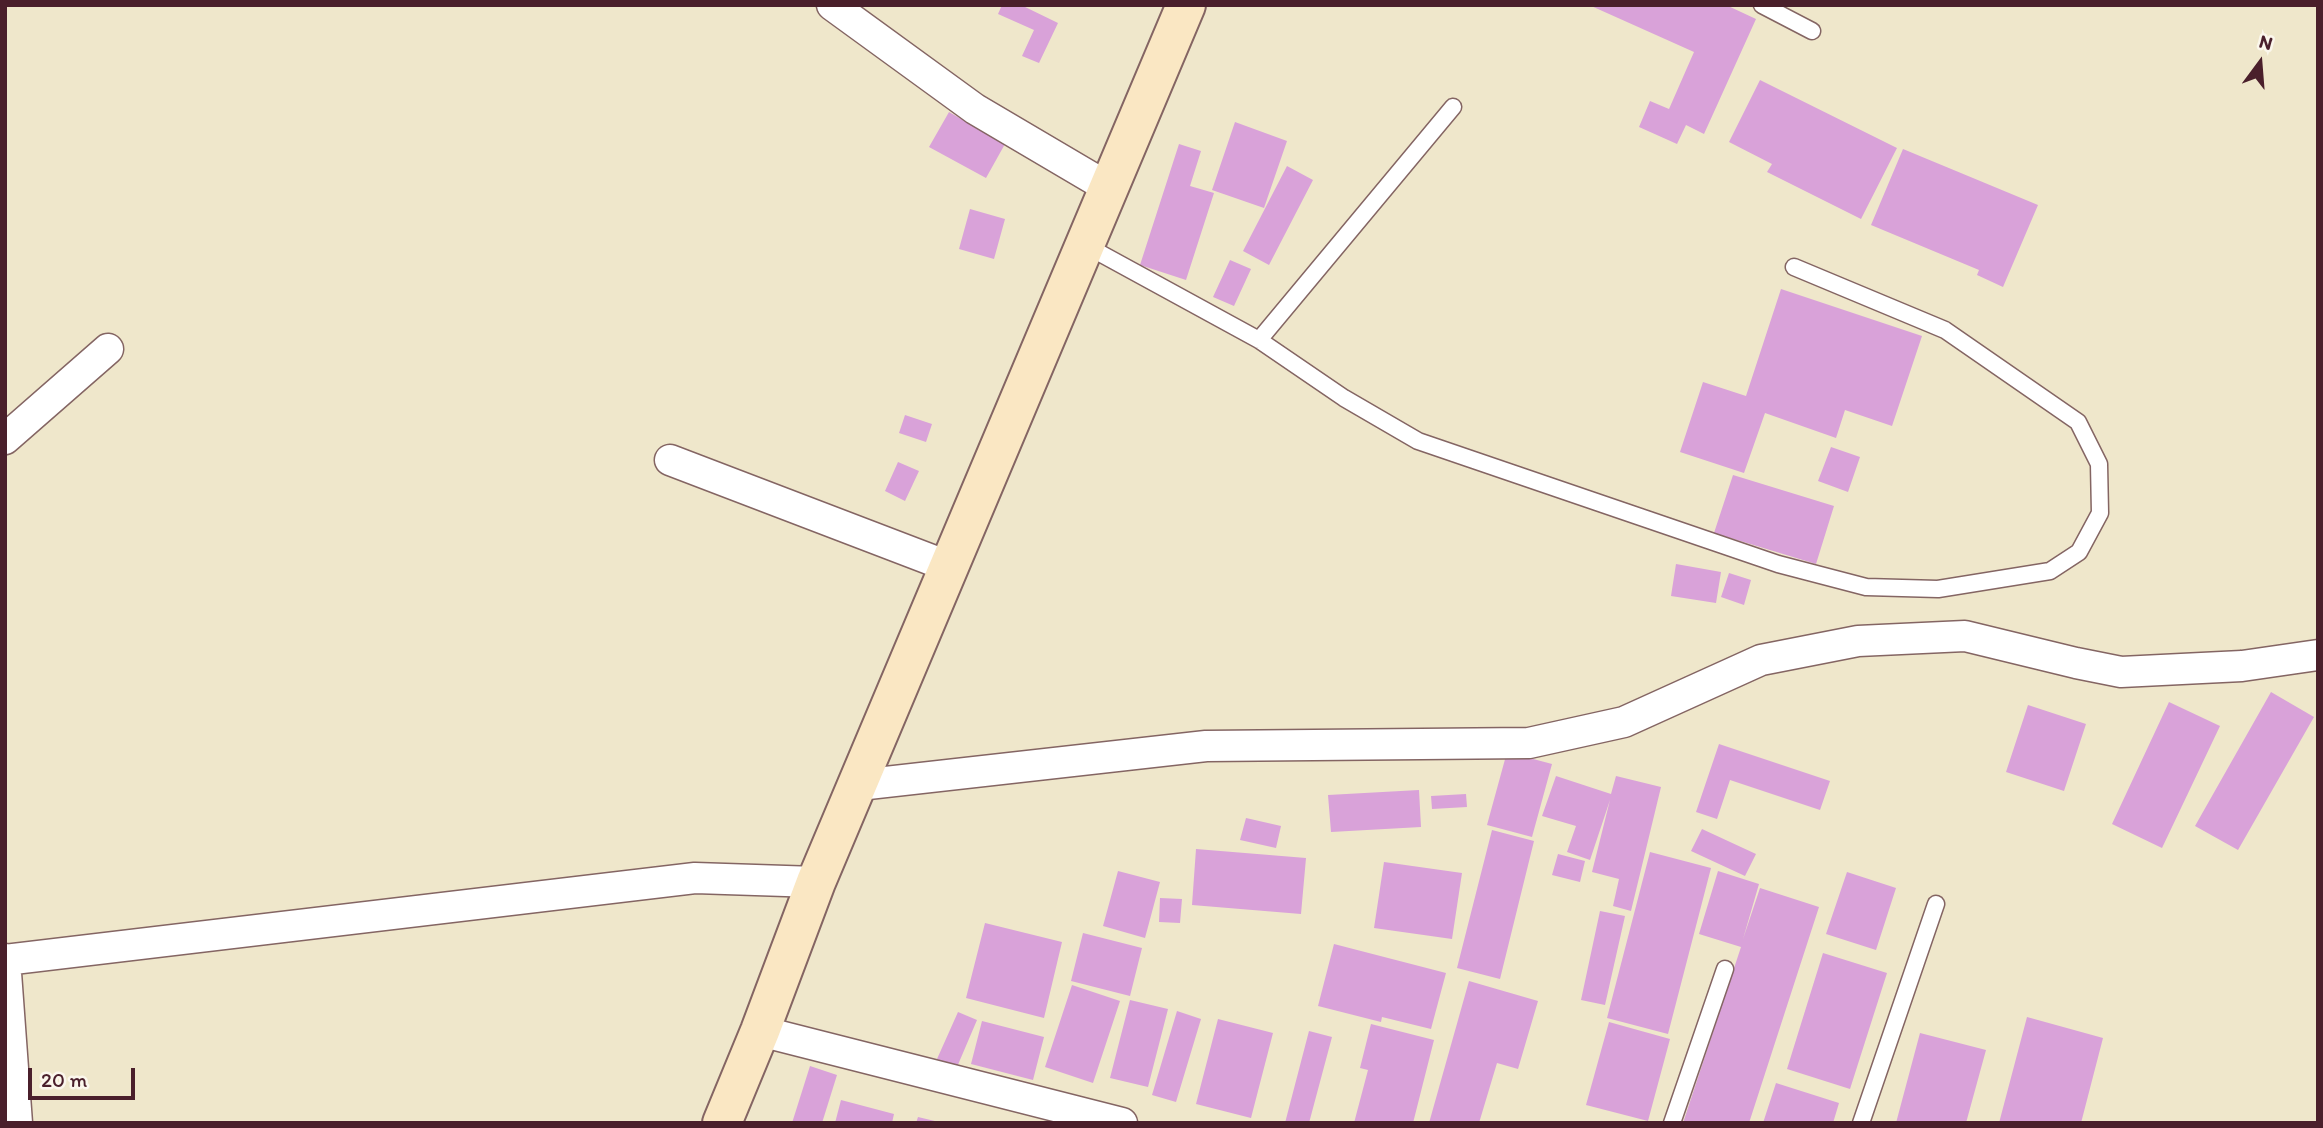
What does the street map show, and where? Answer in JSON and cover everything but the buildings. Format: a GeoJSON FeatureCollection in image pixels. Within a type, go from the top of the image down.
{"type":"FeatureCollection","features":[{"type":"Feature","properties":{"kind":"main road"},"geometry":{"type":"LineString","coordinates":[[722,1123],[816,882],[1186,5]]}},
{"type":"Feature","properties":{"kind":"street"},"geometry":{"type":"LineString","coordinates":[[832,5],[975,109],[1109,188]]}},
{"type":"Feature","properties":{"kind":"street"},"geometry":{"type":"LineString","coordinates":[[5,439],[108,349]]}},
{"type":"Feature","properties":{"kind":"street"},"geometry":{"type":"LineString","coordinates":[[670,460],[950,567]]}},
{"type":"Feature","properties":{"kind":"street"},"geometry":{"type":"LineString","coordinates":[[859,785],[1206,746],[1529,743],[1624,722],[1761,660],[1858,640],[1965,636],[2121,672],[2242,666],[2318,655]]}},
{"type":"Feature","properties":{"kind":"street"},"geometry":{"type":"LineString","coordinates":[[17,1123],[5,960],[695,878],[816,882]]}},
{"type":"Feature","properties":{"kind":"street"},"geometry":{"type":"LineString","coordinates":[[760,1031],[1122,1123]]}},
{"type":"Feature","properties":{"kind":"lane"},"geometry":{"type":"LineString","coordinates":[[1762,5],[1812,30]]}},
{"type":"Feature","properties":{"kind":"lane"},"geometry":{"type":"LineString","coordinates":[[1259,340],[1453,107]]}},
{"type":"Feature","properties":{"kind":"lane"},"geometry":{"type":"LineString","coordinates":[[1085,245],[1259,340],[1344,398],[1418,441],[1778,564],[1866,587],[1938,589],[2050,571],[2079,552],[2100,513],[2099,464],[2078,422],[1945,330],[1794,267]]}},
{"type":"Feature","properties":{"kind":"lane"},"geometry":{"type":"LineString","coordinates":[[1861,1123],[1936,904]]}},
{"type":"Feature","properties":{"kind":"lane"},"geometry":{"type":"LineString","coordinates":[[1672,1123],[1725,969]]}}]}
